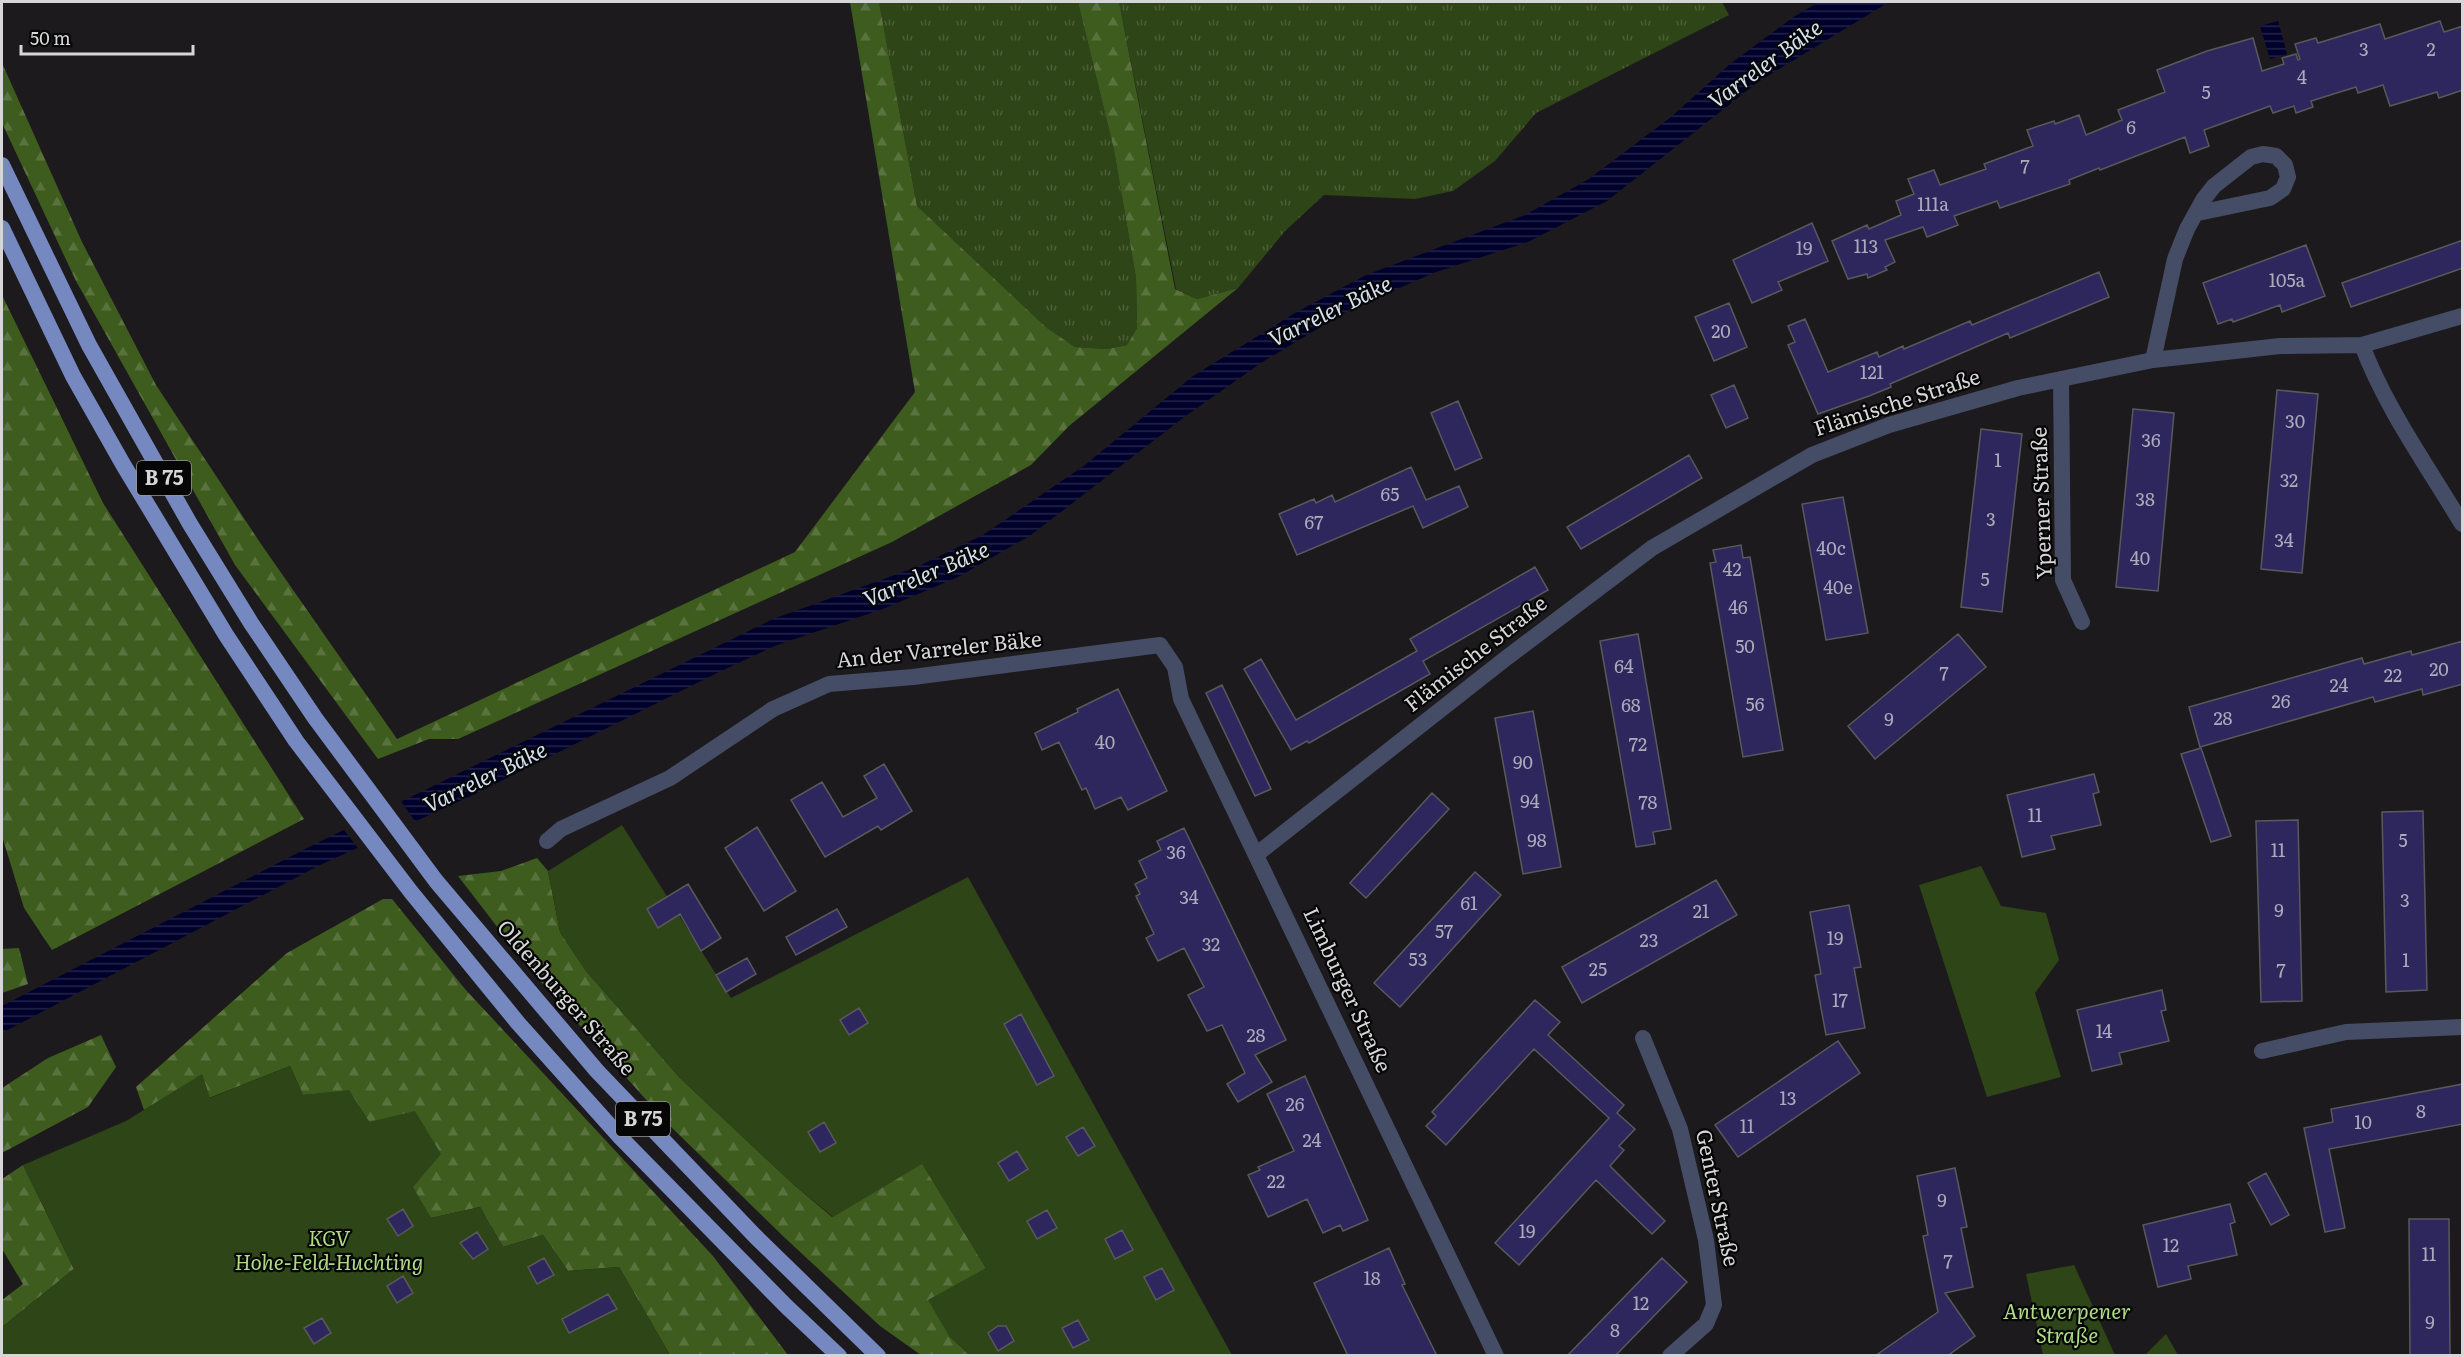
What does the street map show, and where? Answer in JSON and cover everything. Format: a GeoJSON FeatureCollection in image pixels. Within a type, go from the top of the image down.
{"type":"FeatureCollection","features":[{"type":"Feature","properties":{"kind":"highway","name":"Oldenburger Straße"},"geometry":{"type":"LineString","coordinates":[[2,165],[89,345],[190,524],[251,623],[315,718],[436,881],[597,1071],[755,1236],[878,1356]]}},
{"type":"Feature","properties":{"kind":"highway","name":"B 75"},"geometry":{"type":"LineString","coordinates":[[2,228],[73,376],[130,476],[256,684],[296,741],[411,892],[518,1023],[620,1137],[786,1306],[839,1356]]}},
{"type":"Feature","properties":{"kind":"street"},"geometry":{"type":"LineString","coordinates":[[2153,360],[2175,260],[2187,229],[2214,186],[2251,157],[2263,154],[2276,156],[2285,165],[2288,177],[2283,189],[2270,198],[2198,213]]}},
{"type":"Feature","properties":{"kind":"street","name":"Flämische Straße"},"geometry":{"type":"LineString","coordinates":[[1257,854],[1505,659],[1652,548],[1812,455],[1889,425],[2018,388],[2153,360],[2280,346],[2362,345],[2463,316]]}},
{"type":"Feature","properties":{"kind":"street"},"geometry":{"type":"LineString","coordinates":[[2362,345],[2388,400],[2463,524]]}},
{"type":"Feature","properties":{"kind":"street","name":"Yperner Straße"},"geometry":{"type":"LineString","coordinates":[[2061,379],[2063,580],[2082,622]]}},
{"type":"Feature","properties":{"kind":"street","name":"Limburger Straße"},"geometry":{"type":"LineString","coordinates":[[1160,645],[1175,667],[1181,699],[1496,1356]]}},
{"type":"Feature","properties":{"kind":"street","name":"An der Varreler Bäke"},"geometry":{"type":"LineString","coordinates":[[547,841],[571,825],[670,778],[773,709],[829,684],[936,674],[1160,645]]}},
{"type":"Feature","properties":{"kind":"street"},"geometry":{"type":"LineString","coordinates":[[2262,1051],[2346,1032],[2463,1027]]}},
{"type":"Feature","properties":{"kind":"street","name":"Genter Straße"},"geometry":{"type":"LineString","coordinates":[[1643,1038],[1680,1129],[1706,1240],[1714,1305],[1706,1324],[1670,1356]]}},
{"type":"Feature","properties":{"kind":"green space"},"geometry":{"type":"Polygon","coordinates":[[[850,2],[879,2],[917,206],[1047,328],[1075,347],[1107,349],[1127,345],[1137,328],[1136,278],[1114,150],[1078,2],[1119,2],[1175,289],[1197,299],[1238,288],[1069,426],[1031,465],[892,542],[458,739],[429,739],[378,759],[235,565],[76,281],[2,123],[2,63],[82,242],[156,385],[261,544],[397,739],[795,552],[915,392],[850,2]]]}},
{"type":"Feature","properties":{"kind":"green space"},"geometry":{"type":"Polygon","coordinates":[[[879,2],[1078,2],[1114,150],[1136,278],[1137,328],[1127,345],[1107,349],[1075,347],[1047,328],[917,206],[879,2]]]}},
{"type":"Feature","properties":{"kind":"green space"},"geometry":{"type":"Polygon","coordinates":[[[1119,2],[1722,2],[1729,15],[1536,113],[1495,161],[1453,191],[1415,199],[1324,195],[1285,231],[1238,288],[1197,299],[1176,289],[1119,2]]]}},
{"type":"Feature","properties":{"kind":"green space"},"geometry":{"type":"Polygon","coordinates":[[[2,295],[103,503],[304,819],[52,950],[24,908],[2,836],[2,295]]]}},
{"type":"Feature","properties":{"kind":"green space"},"geometry":{"type":"Polygon","coordinates":[[[622,825],[731,998],[968,877],[1232,1355],[970,1355],[949,1336],[928,1300],[986,1268],[922,1164],[833,1217],[793,1184],[680,1078],[586,971],[560,932],[548,871],[622,825]]]}},
{"type":"Feature","properties":{"kind":"green space"},"geometry":{"type":"Polygon","coordinates":[[[537,858],[548,871],[560,932],[586,971],[680,1078],[793,1184],[832,1217],[922,1163],[986,1268],[949,1336],[970,1355],[921,1355],[880,1326],[785,1238],[666,1122],[532,972],[458,876],[501,871],[537,858]]]}},
{"type":"Feature","properties":{"kind":"green space"},"geometry":{"type":"Polygon","coordinates":[[[1981,866],[2001,906],[2046,913],[2059,960],[2035,993],[2061,1077],[1987,1097],[1919,885],[1981,866]]]}},
{"type":"Feature","properties":{"kind":"green space"},"geometry":{"type":"Polygon","coordinates":[[[383,899],[392,899],[465,989],[713,1256],[788,1355],[670,1355],[619,1267],[568,1271],[543,1235],[503,1247],[480,1207],[431,1218],[349,1091],[303,1095],[290,1066],[209,1098],[202,1075],[144,1110],[136,1087],[287,953],[383,899]]]}},
{"type":"Feature","properties":{"kind":"green space"},"geometry":{"type":"Polygon","coordinates":[[[19,948],[28,984],[2,993],[2,949],[19,948]]]}},
{"type":"Feature","properties":{"kind":"green space"},"geometry":{"type":"Polygon","coordinates":[[[101,1035],[116,1067],[88,1107],[2,1153],[2,1088],[48,1058],[101,1035]]]}},
{"type":"Feature","properties":{"kind":"green space","name":"KGV Hohe-Feld-Huchting"},"geometry":{"type":"Polygon","coordinates":[[[290,1066],[303,1095],[349,1090],[369,1122],[415,1111],[441,1154],[413,1187],[431,1218],[480,1207],[503,1247],[543,1235],[568,1271],[619,1267],[670,1355],[2,1356],[2,1327],[74,1269],[23,1165],[126,1121],[202,1074],[210,1098],[290,1066]]]}},
{"type":"Feature","properties":{"kind":"green space"},"geometry":{"type":"Polygon","coordinates":[[[23,1165],[74,1269],[2,1327],[2,1300],[23,1284],[2,1249],[2,1179],[23,1165]]]}},
{"type":"Feature","properties":{"kind":"green space","name":"Antwerpener Straße"},"geometry":{"type":"Polygon","coordinates":[[[2074,1265],[2115,1355],[2043,1355],[2026,1274],[2074,1265]]]}},
{"type":"Feature","properties":{"kind":"green space","name":"Antwerpener Straße"},"geometry":{"type":"Polygon","coordinates":[[[2166,1334],[2178,1355],[2145,1355],[2166,1334]]]}},
{"type":"Feature","properties":{"kind":"water","name":"Varreler Bäke"},"geometry":{"type":"Polygon","coordinates":[[[1819,2],[1889,2],[1758,82],[1607,201],[1528,242],[1436,272],[1349,310],[1264,361],[1187,415],[1031,535],[958,577],[883,609],[777,645],[717,673],[473,795],[320,865],[2,1033],[2,1006],[305,849],[773,619],[917,567],[983,535],[1085,465],[1193,376],[1295,313],[1366,275],[1525,215],[1589,179],[1671,117],[1730,64],[1792,18],[1819,2]]]}},
{"type":"Feature","properties":{"kind":"water"},"geometry":{"type":"Polygon","coordinates":[[[2278,21],[2287,54],[2270,59],[2260,26],[2278,21]]]}},
{"type":"Feature","properties":{"kind":"pier"},"geometry":{"type":"Polygon","coordinates":[[[400,800],[417,824],[359,850],[342,827],[400,800]]]}},
{"type":"Feature","properties":{"kind":"building"},"geometry":{"type":"Polygon","coordinates":[[[2440,21],[2444,32],[2463,26],[2463,90],[2439,98],[2437,92],[2390,106],[2383,85],[2358,93],[2356,87],[2311,101],[2313,107],[2296,113],[2294,106],[2273,113],[2270,106],[2204,130],[2209,146],[2190,153],[2185,137],[2069,180],[2070,184],[2000,208],[1997,201],[1954,216],[1958,225],[1927,237],[1923,227],[1885,240],[1895,262],[1885,267],[1887,270],[1868,278],[1867,274],[1848,279],[1832,241],[1867,225],[1869,229],[1901,215],[1896,201],[1914,194],[1908,179],[1934,170],[1940,185],[1986,169],[1984,164],[2033,146],[2027,130],[2054,121],[2055,124],[2079,115],[2086,135],[2122,120],[2118,110],[2165,92],[2157,70],[2207,51],[2253,38],[2262,71],[2284,64],[2282,58],[2296,54],[2298,60],[2300,59],[2295,44],[2316,38],[2318,43],[2380,24],[2385,39],[2440,21]]]}},
{"type":"Feature","properties":{"kind":"building"},"geometry":{"type":"Polygon","coordinates":[[[1812,223],[1828,261],[1778,282],[1782,290],[1752,303],[1733,260],[1812,223]]]}},
{"type":"Feature","properties":{"kind":"building"},"geometry":{"type":"Polygon","coordinates":[[[2463,240],[2463,268],[2351,307],[2342,283],[2463,240]]]}},
{"type":"Feature","properties":{"kind":"building"},"geometry":{"type":"Polygon","coordinates":[[[2306,245],[2325,296],[2282,312],[2280,305],[2233,322],[2232,319],[2218,324],[2203,283],[2306,245]]]}},
{"type":"Feature","properties":{"kind":"building"},"geometry":{"type":"Polygon","coordinates":[[[2099,272],[2109,297],[2010,338],[2008,333],[1890,384],[1891,387],[1818,414],[1788,345],[1795,342],[1788,326],[1805,319],[1828,372],[1877,352],[1879,357],[1903,346],[1904,349],[1970,321],[1972,325],[2099,272]]]}},
{"type":"Feature","properties":{"kind":"building"},"geometry":{"type":"Polygon","coordinates":[[[1729,303],[1747,347],[1714,361],[1695,317],[1729,303]]]}},
{"type":"Feature","properties":{"kind":"building"},"geometry":{"type":"Polygon","coordinates":[[[1734,385],[1748,418],[1726,428],[1711,395],[1734,385]]]}},
{"type":"Feature","properties":{"kind":"building"},"geometry":{"type":"Polygon","coordinates":[[[2277,390],[2318,394],[2302,573],[2261,569],[2277,390]]]}},
{"type":"Feature","properties":{"kind":"building"},"geometry":{"type":"Polygon","coordinates":[[[1458,401],[1482,458],[1455,470],[1431,413],[1458,401]]]}},
{"type":"Feature","properties":{"kind":"building"},"geometry":{"type":"Polygon","coordinates":[[[2133,409],[2174,413],[2158,591],[2116,587],[2133,409]]]}},
{"type":"Feature","properties":{"kind":"building"},"geometry":{"type":"Polygon","coordinates":[[[1981,429],[2022,434],[2002,612],[1961,607],[1981,429]]]}},
{"type":"Feature","properties":{"kind":"building"},"geometry":{"type":"Polygon","coordinates":[[[1689,455],[1702,478],[1581,549],[1567,527],[1689,455]]]}},
{"type":"Feature","properties":{"kind":"building"},"geometry":{"type":"Polygon","coordinates":[[[1411,467],[1426,500],[1459,486],[1468,507],[1423,528],[1413,506],[1297,555],[1279,514],[1314,499],[1316,503],[1332,495],[1335,502],[1411,467]]]}},
{"type":"Feature","properties":{"kind":"building"},"geometry":{"type":"Polygon","coordinates":[[[1843,497],[1868,633],[1826,640],[1802,504],[1843,497]]]}},
{"type":"Feature","properties":{"kind":"building"},"geometry":{"type":"Polygon","coordinates":[[[1741,545],[1743,558],[1750,557],[1783,750],[1743,757],[1710,563],[1716,562],[1713,550],[1741,545]]]}},
{"type":"Feature","properties":{"kind":"building"},"geometry":{"type":"Polygon","coordinates":[[[1535,567],[1548,590],[1423,661],[1430,674],[1309,743],[1307,741],[1291,750],[1244,669],[1261,659],[1296,720],[1417,651],[1410,639],[1535,567]]]}},
{"type":"Feature","properties":{"kind":"building"},"geometry":{"type":"Polygon","coordinates":[[[1638,634],[1671,829],[1653,832],[1655,844],[1636,847],[1600,641],[1638,634]]]}},
{"type":"Feature","properties":{"kind":"building"},"geometry":{"type":"Polygon","coordinates":[[[1958,634],[1986,667],[1875,759],[1848,726],[1958,634]]]}},
{"type":"Feature","properties":{"kind":"building"},"geometry":{"type":"Polygon","coordinates":[[[2463,641],[2463,684],[2423,695],[2422,689],[2375,702],[2373,697],[2200,747],[2189,707],[2362,658],[2364,664],[2411,651],[2412,655],[2463,641]]]}},
{"type":"Feature","properties":{"kind":"building"},"geometry":{"type":"Polygon","coordinates":[[[1222,685],[1271,789],[1255,796],[1206,693],[1222,685]]]}},
{"type":"Feature","properties":{"kind":"building"},"geometry":{"type":"Polygon","coordinates":[[[1118,689],[1167,791],[1128,810],[1121,797],[1095,809],[1086,788],[1082,790],[1059,742],[1042,750],[1035,733],[1118,689]]]}},
{"type":"Feature","properties":{"kind":"building"},"geometry":{"type":"Polygon","coordinates":[[[1533,711],[1561,867],[1523,874],[1495,718],[1533,711]]]}},
{"type":"Feature","properties":{"kind":"building"},"geometry":{"type":"Polygon","coordinates":[[[2201,748],[2231,836],[2211,842],[2181,754],[2201,748]]]}},
{"type":"Feature","properties":{"kind":"building"},"geometry":{"type":"Polygon","coordinates":[[[884,764],[912,811],[881,830],[878,826],[825,857],[791,800],[822,782],[843,817],[877,798],[864,776],[884,764]]]}},
{"type":"Feature","properties":{"kind":"building"},"geometry":{"type":"Polygon","coordinates":[[[2094,774],[2099,792],[2093,794],[2101,825],[2051,836],[2055,849],[2022,857],[2007,795],[2094,774]]]}},
{"type":"Feature","properties":{"kind":"building"},"geometry":{"type":"Polygon","coordinates":[[[1432,793],[1449,809],[1366,898],[1350,883],[1432,793]]]}},
{"type":"Feature","properties":{"kind":"building"},"geometry":{"type":"Polygon","coordinates":[[[2423,811],[2427,990],[2386,992],[2382,812],[2423,811]]]}},
{"type":"Feature","properties":{"kind":"building"},"geometry":{"type":"Polygon","coordinates":[[[2298,820],[2302,1001],[2261,1002],[2256,821],[2298,820]]]}},
{"type":"Feature","properties":{"kind":"building"},"geometry":{"type":"Polygon","coordinates":[[[757,827],[796,891],[764,911],[725,848],[757,827]]]}},
{"type":"Feature","properties":{"kind":"building"},"geometry":{"type":"Polygon","coordinates":[[[1184,828],[1286,1040],[1255,1055],[1272,1082],[1238,1102],[1227,1084],[1245,1073],[1222,1025],[1207,1031],[1188,995],[1204,987],[1184,948],[1158,961],[1146,938],[1154,934],[1136,896],[1140,894],[1135,884],[1147,878],[1139,861],[1161,850],[1157,841],[1184,828]]]}},
{"type":"Feature","properties":{"kind":"building"},"geometry":{"type":"Polygon","coordinates":[[[1475,872],[1501,895],[1400,1007],[1374,983],[1475,872]]]}},
{"type":"Feature","properties":{"kind":"building"},"geometry":{"type":"Polygon","coordinates":[[[1716,880],[1737,915],[1582,1003],[1562,967],[1716,880]]]}},
{"type":"Feature","properties":{"kind":"building"},"geometry":{"type":"Polygon","coordinates":[[[688,884],[721,938],[701,951],[680,914],[658,928],[647,909],[688,884]]]}},
{"type":"Feature","properties":{"kind":"building"},"geometry":{"type":"Polygon","coordinates":[[[1849,905],[1861,967],[1854,968],[1865,1028],[1826,1035],[1815,975],[1821,974],[1810,912],[1849,905]]]}},
{"type":"Feature","properties":{"kind":"building"},"geometry":{"type":"Polygon","coordinates":[[[837,909],[847,927],[796,955],[786,937],[837,909]]]}},
{"type":"Feature","properties":{"kind":"building"},"geometry":{"type":"Polygon","coordinates":[[[747,958],[756,974],[726,992],[716,975],[747,958]]]}},
{"type":"Feature","properties":{"kind":"building"},"geometry":{"type":"Polygon","coordinates":[[[2162,990],[2166,1010],[2161,1011],[2169,1041],[2119,1053],[2122,1064],[2092,1071],[2077,1010],[2162,990]]]}},
{"type":"Feature","properties":{"kind":"building"},"geometry":{"type":"Polygon","coordinates":[[[1535,1000],[1560,1022],[1548,1035],[1624,1105],[1617,1113],[1635,1129],[1619,1146],[1624,1150],[1610,1166],[1665,1221],[1652,1234],[1596,1180],[1519,1265],[1495,1243],[1609,1118],[1534,1049],[1446,1145],[1426,1126],[1436,1116],[1432,1112],[1535,1000]]]}},
{"type":"Feature","properties":{"kind":"building"},"geometry":{"type":"Polygon","coordinates":[[[859,1008],[868,1023],[849,1035],[840,1020],[859,1008]]]}},
{"type":"Feature","properties":{"kind":"building"},"geometry":{"type":"Polygon","coordinates":[[[1021,1014],[1054,1076],[1037,1085],[1004,1024],[1021,1014]]]}},
{"type":"Feature","properties":{"kind":"building"},"geometry":{"type":"Polygon","coordinates":[[[1838,1041],[1860,1073],[1738,1157],[1715,1125],[1838,1041]]]}},
{"type":"Feature","properties":{"kind":"building"},"geometry":{"type":"Polygon","coordinates":[[[1305,1076],[1368,1220],[1343,1231],[1340,1225],[1323,1233],[1307,1199],[1268,1217],[1248,1175],[1260,1170],[1258,1167],[1294,1151],[1267,1094],[1305,1076]]]}},
{"type":"Feature","properties":{"kind":"building"},"geometry":{"type":"Polygon","coordinates":[[[2463,1084],[2463,1124],[2329,1149],[2345,1228],[2325,1232],[2304,1128],[2333,1122],[2331,1109],[2463,1084]]]}},
{"type":"Feature","properties":{"kind":"building"},"geometry":{"type":"Polygon","coordinates":[[[824,1122],[836,1143],[820,1152],[808,1132],[824,1122]]]}},
{"type":"Feature","properties":{"kind":"building"},"geometry":{"type":"Polygon","coordinates":[[[1083,1127],[1095,1146],[1078,1156],[1066,1137],[1083,1127]]]}},
{"type":"Feature","properties":{"kind":"building"},"geometry":{"type":"Polygon","coordinates":[[[1017,1151],[1028,1169],[1009,1181],[998,1163],[1017,1151]]]}},
{"type":"Feature","properties":{"kind":"building"},"geometry":{"type":"Polygon","coordinates":[[[1955,1168],[1967,1227],[1961,1228],[1973,1287],[1945,1293],[1975,1336],[1947,1356],[1875,1356],[1938,1312],[1923,1236],[1928,1235],[1917,1176],[1955,1168]]]}},
{"type":"Feature","properties":{"kind":"building"},"geometry":{"type":"Polygon","coordinates":[[[2266,1173],[2289,1215],[2271,1225],[2248,1183],[2266,1173]]]}},
{"type":"Feature","properties":{"kind":"building"},"geometry":{"type":"Polygon","coordinates":[[[2230,1204],[2235,1222],[2230,1224],[2237,1255],[2188,1266],[2191,1279],[2158,1287],[2143,1225],[2230,1204]]]}},
{"type":"Feature","properties":{"kind":"building"},"geometry":{"type":"Polygon","coordinates":[[[403,1209],[413,1226],[398,1236],[387,1219],[403,1209]]]}},
{"type":"Feature","properties":{"kind":"building"},"geometry":{"type":"Polygon","coordinates":[[[1047,1210],[1057,1228],[1037,1239],[1027,1221],[1047,1210]]]}},
{"type":"Feature","properties":{"kind":"building"},"geometry":{"type":"Polygon","coordinates":[[[2409,1219],[2449,1219],[2450,1356],[2410,1356],[2409,1219]]]}},
{"type":"Feature","properties":{"kind":"building"},"geometry":{"type":"Polygon","coordinates":[[[1122,1230],[1133,1250],[1115,1259],[1105,1239],[1122,1230]]]}},
{"type":"Feature","properties":{"kind":"building"},"geometry":{"type":"Polygon","coordinates":[[[477,1232],[488,1249],[473,1259],[460,1243],[477,1232]]]}},
{"type":"Feature","properties":{"kind":"building"},"geometry":{"type":"Polygon","coordinates":[[[1389,1248],[1405,1284],[1402,1285],[1437,1356],[1348,1356],[1314,1283],[1389,1248]]]}},
{"type":"Feature","properties":{"kind":"building"},"geometry":{"type":"Polygon","coordinates":[[[544,1258],[554,1275],[537,1284],[528,1267],[544,1258]]]}},
{"type":"Feature","properties":{"kind":"building"},"geometry":{"type":"Polygon","coordinates":[[[1662,1258],[1687,1282],[1615,1356],[1567,1356],[1662,1258]]]}},
{"type":"Feature","properties":{"kind":"building"},"geometry":{"type":"Polygon","coordinates":[[[1162,1268],[1174,1290],[1156,1300],[1144,1277],[1162,1268]]]}},
{"type":"Feature","properties":{"kind":"building"},"geometry":{"type":"Polygon","coordinates":[[[403,1276],[413,1293],[397,1303],[387,1286],[403,1276]]]}},
{"type":"Feature","properties":{"kind":"building"},"geometry":{"type":"Polygon","coordinates":[[[608,1294],[617,1309],[569,1333],[562,1319],[608,1294]]]}},
{"type":"Feature","properties":{"kind":"building"},"geometry":{"type":"Polygon","coordinates":[[[322,1318],[331,1333],[314,1344],[304,1328],[322,1318]]]}},
{"type":"Feature","properties":{"kind":"building"},"geometry":{"type":"Polygon","coordinates":[[[1078,1320],[1089,1340],[1073,1348],[1062,1328],[1078,1320]]]}},
{"type":"Feature","properties":{"kind":"building"},"geometry":{"type":"Polygon","coordinates":[[[998,1326],[1006,1326],[1014,1341],[998,1351],[988,1333],[998,1326]]]}}]}
